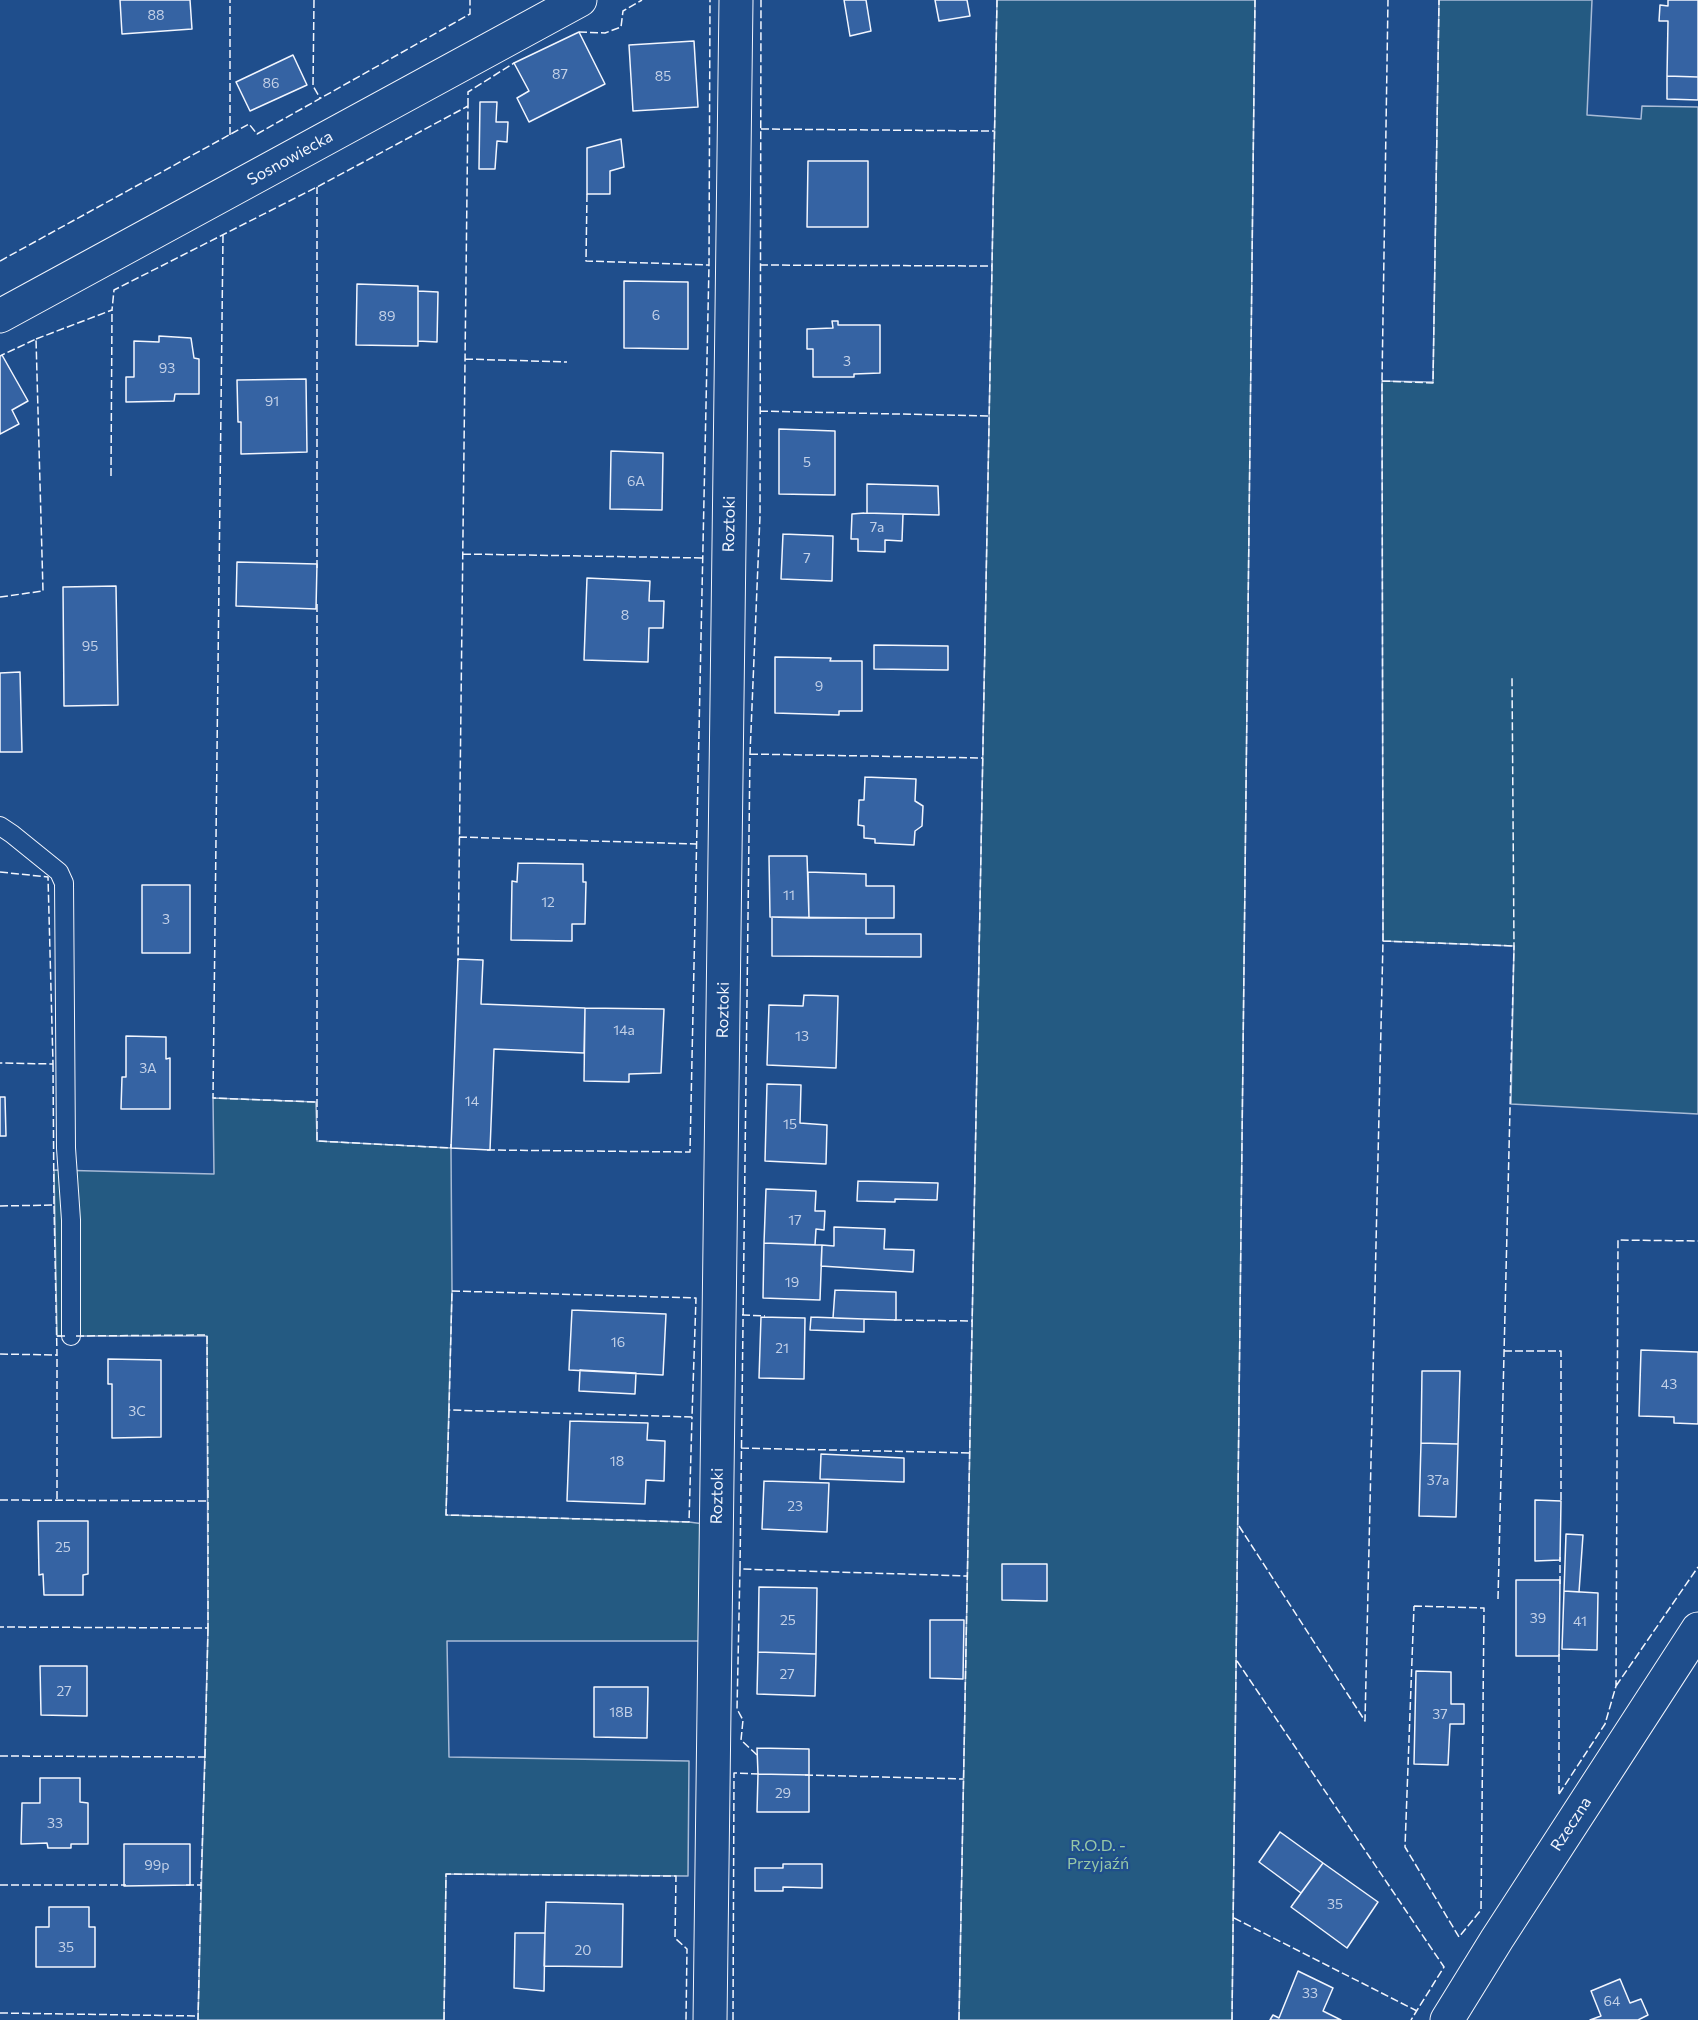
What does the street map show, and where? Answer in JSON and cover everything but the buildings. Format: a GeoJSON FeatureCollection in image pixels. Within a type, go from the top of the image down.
{"type":"FeatureCollection","features":[{"type":"Feature","properties":{"kind":"street","name":"Sosnowiecka"},"geometry":{"type":"LineString","coordinates":[[0,316],[580,0]]}},
{"type":"Feature","properties":{"kind":"street","name":"Roztoki"},"geometry":{"type":"LineString","coordinates":[[710,2020],[736,0]]}},
{"type":"Feature","properties":{"kind":"street","name":"Rzeczna"},"geometry":{"type":"LineString","coordinates":[[1447,2020],[1698,1629]]}},
{"type":"Feature","properties":{"kind":"lane"},"geometry":{"type":"LineString","coordinates":[[0,826],[58,872],[64,883],[66,1148],[71,1220],[71,1336]]}},
{"type":"Feature","properties":{"kind":"green space","name":"R.O.D. - Przyjaźń"},"geometry":{"type":"Polygon","coordinates":[[[997,0],[1255,0],[1232,2020],[959,2020],[997,0]]]}},
{"type":"Feature","properties":{"kind":"green space"},"geometry":{"type":"Polygon","coordinates":[[[1439,0],[1592,0],[1587,115],[1641,119],[1642,106],[1698,107],[1698,1114],[1511,1104],[1514,946],[1383,941],[1382,381],[1433,382],[1439,0]]]}},
{"type":"Feature","properties":{"kind":"green space"},"geometry":{"type":"Polygon","coordinates":[[[213,1098],[316,1102],[317,1141],[451,1148],[452,1291],[446,1515],[704,1524],[699,1641],[447,1641],[449,1757],[689,1761],[688,1876],[446,1874],[444,2020],[198,2020],[208,1628],[207,1336],[57,1336],[54,1170],[214,1174],[213,1098]]]}},
{"type":"Feature","properties":{"kind":"fence"},"geometry":{"type":"LineString","coordinates":[[230,0],[230,135]]}},
{"type":"Feature","properties":{"kind":"fence"},"geometry":{"type":"LineString","coordinates":[[314,0],[313,86],[320,98]]}},
{"type":"Feature","properties":{"kind":"fence"},"geometry":{"type":"LineString","coordinates":[[0,261],[249,124],[257,134],[470,14],[470,0]]}},
{"type":"Feature","properties":{"kind":"fence"},"geometry":{"type":"LineString","coordinates":[[579,32],[605,33],[621,27],[623,11],[642,0]]}},
{"type":"Feature","properties":{"kind":"fence"},"geometry":{"type":"LineString","coordinates":[[487,1150],[690,1152],[709,265],[710,0]]}},
{"type":"Feature","properties":{"kind":"fence"},"geometry":{"type":"LineString","coordinates":[[740,1569],[750,754],[760,516],[761,0]]}},
{"type":"Feature","properties":{"kind":"fence"},"geometry":{"type":"LineString","coordinates":[[959,2020],[997,0]]}},
{"type":"Feature","properties":{"kind":"fence"},"geometry":{"type":"LineString","coordinates":[[1232,2020],[1255,0]]}},
{"type":"Feature","properties":{"kind":"fence"},"geometry":{"type":"LineString","coordinates":[[1239,1526],[1365,1721],[1383,941],[1382,381],[1388,0]]}},
{"type":"Feature","properties":{"kind":"fence"},"geometry":{"type":"LineString","coordinates":[[1382,381],[1433,383],[1439,0]]}},
{"type":"Feature","properties":{"kind":"fence"},"geometry":{"type":"LineString","coordinates":[[468,106],[468,92],[514,63]]}},
{"type":"Feature","properties":{"kind":"fence"},"geometry":{"type":"LineString","coordinates":[[36,339],[112,310],[114,290],[317,187],[468,106],[458,961]]}},
{"type":"Feature","properties":{"kind":"fence"},"geometry":{"type":"LineString","coordinates":[[761,129],[994,131]]}},
{"type":"Feature","properties":{"kind":"fence"},"geometry":{"type":"LineString","coordinates":[[317,187],[317,568]]}},
{"type":"Feature","properties":{"kind":"fence"},"geometry":{"type":"LineString","coordinates":[[587,194],[586,261],[709,265]]}},
{"type":"Feature","properties":{"kind":"fence"},"geometry":{"type":"LineString","coordinates":[[223,235],[213,1098],[316,1102]]}},
{"type":"Feature","properties":{"kind":"fence"},"geometry":{"type":"LineString","coordinates":[[760,265],[992,266]]}},
{"type":"Feature","properties":{"kind":"fence"},"geometry":{"type":"LineString","coordinates":[[111,476],[112,310]]}},
{"type":"Feature","properties":{"kind":"fence"},"geometry":{"type":"LineString","coordinates":[[0,597],[43,591],[36,339],[2,355]]}},
{"type":"Feature","properties":{"kind":"fence"},"geometry":{"type":"LineString","coordinates":[[465,359],[567,362]]}},
{"type":"Feature","properties":{"kind":"fence"},"geometry":{"type":"LineString","coordinates":[[760,411],[989,416]]}},
{"type":"Feature","properties":{"kind":"fence"},"geometry":{"type":"LineString","coordinates":[[463,554],[703,558]]}},
{"type":"Feature","properties":{"kind":"fence"},"geometry":{"type":"LineString","coordinates":[[317,604],[317,1141],[451,1148],[451,1144]]}},
{"type":"Feature","properties":{"kind":"fence"},"geometry":{"type":"LineString","coordinates":[[1498,1599],[1514,946],[1512,677]]}},
{"type":"Feature","properties":{"kind":"fence"},"geometry":{"type":"LineString","coordinates":[[750,754],[983,758]]}},
{"type":"Feature","properties":{"kind":"fence"},"geometry":{"type":"LineString","coordinates":[[459,837],[696,844]]}},
{"type":"Feature","properties":{"kind":"fence"},"geometry":{"type":"LineString","coordinates":[[0,872],[48,877],[53,1064],[0,1063]]}},
{"type":"Feature","properties":{"kind":"fence"},"geometry":{"type":"LineString","coordinates":[[1383,941],[1514,946]]}},
{"type":"Feature","properties":{"kind":"fence"},"geometry":{"type":"LineString","coordinates":[[53,1064],[54,1205]]}},
{"type":"Feature","properties":{"kind":"fence"},"geometry":{"type":"LineString","coordinates":[[0,1206],[54,1205],[57,1355],[0,1354]]}},
{"type":"Feature","properties":{"kind":"fence"},"geometry":{"type":"LineString","coordinates":[[1559,1794],[1605,1724],[1616,1686],[1618,1240],[1698,1241]]}},
{"type":"Feature","properties":{"kind":"fence"},"geometry":{"type":"LineString","coordinates":[[452,1291],[696,1298],[692,1417],[449,1410],[452,1291]]}},
{"type":"Feature","properties":{"kind":"fence"},"geometry":{"type":"LineString","coordinates":[[742,1315],[765,1316]]}},
{"type":"Feature","properties":{"kind":"fence"},"geometry":{"type":"LineString","coordinates":[[894,1320],[972,1321]]}},
{"type":"Feature","properties":{"kind":"fence"},"geometry":{"type":"LineString","coordinates":[[76,1336],[207,1335],[208,1501]]}},
{"type":"Feature","properties":{"kind":"fence"},"geometry":{"type":"LineString","coordinates":[[57,1336],[67,1336]]}},
{"type":"Feature","properties":{"kind":"fence"},"geometry":{"type":"LineString","coordinates":[[1504,1351],[1561,1351],[1561,1503]]}},
{"type":"Feature","properties":{"kind":"fence"},"geometry":{"type":"LineString","coordinates":[[57,1355],[57,1499]]}},
{"type":"Feature","properties":{"kind":"fence"},"geometry":{"type":"LineString","coordinates":[[449,1410],[446,1515],[689,1522],[692,1417]]}},
{"type":"Feature","properties":{"kind":"fence"},"geometry":{"type":"LineString","coordinates":[[741,1448],[970,1453]]}},
{"type":"Feature","properties":{"kind":"fence"},"geometry":{"type":"LineString","coordinates":[[0,1500],[208,1501],[208,1628],[0,1627]]}},
{"type":"Feature","properties":{"kind":"fence"},"geometry":{"type":"LineString","coordinates":[[1560,1557],[1560,1584]]}},
{"type":"Feature","properties":{"kind":"fence"},"geometry":{"type":"LineString","coordinates":[[1616,1686],[1698,1567]]}},
{"type":"Feature","properties":{"kind":"fence"},"geometry":{"type":"LineString","coordinates":[[757,1755],[741,1740],[743,1720],[737,1709],[740,1569],[967,1576]]}},
{"type":"Feature","properties":{"kind":"fence"},"geometry":{"type":"LineString","coordinates":[[1414,1606],[1484,1608],[1481,1910],[1459,1937],[1405,1847],[1414,1606]]}},
{"type":"Feature","properties":{"kind":"fence"},"geometry":{"type":"LineString","coordinates":[[205,1757],[208,1628]]}},
{"type":"Feature","properties":{"kind":"fence"},"geometry":{"type":"LineString","coordinates":[[1559,1653],[1559,1794]]}},
{"type":"Feature","properties":{"kind":"fence"},"geometry":{"type":"LineString","coordinates":[[1237,1661],[1444,1967],[1411,2020]]}},
{"type":"Feature","properties":{"kind":"fence"},"geometry":{"type":"LineString","coordinates":[[0,1756],[205,1757],[201,1885]]}},
{"type":"Feature","properties":{"kind":"fence"},"geometry":{"type":"LineString","coordinates":[[733,2020],[734,1773],[760,1774]]}},
{"type":"Feature","properties":{"kind":"fence"},"geometry":{"type":"LineString","coordinates":[[805,1775],[963,1779]]}},
{"type":"Feature","properties":{"kind":"fence"},"geometry":{"type":"LineString","coordinates":[[444,2020],[446,1874],[676,1876],[675,1938],[687,1949],[686,2020]]}},
{"type":"Feature","properties":{"kind":"fence"},"geometry":{"type":"LineString","coordinates":[[0,1885],[126,1885]]}},
{"type":"Feature","properties":{"kind":"fence"},"geometry":{"type":"LineString","coordinates":[[186,1885],[201,1885],[198,2020]]}},
{"type":"Feature","properties":{"kind":"fence"},"geometry":{"type":"LineString","coordinates":[[1234,1918],[1417,2011]]}},
{"type":"Feature","properties":{"kind":"fence"},"geometry":{"type":"LineString","coordinates":[[0,2013],[198,2016]]}}]}
